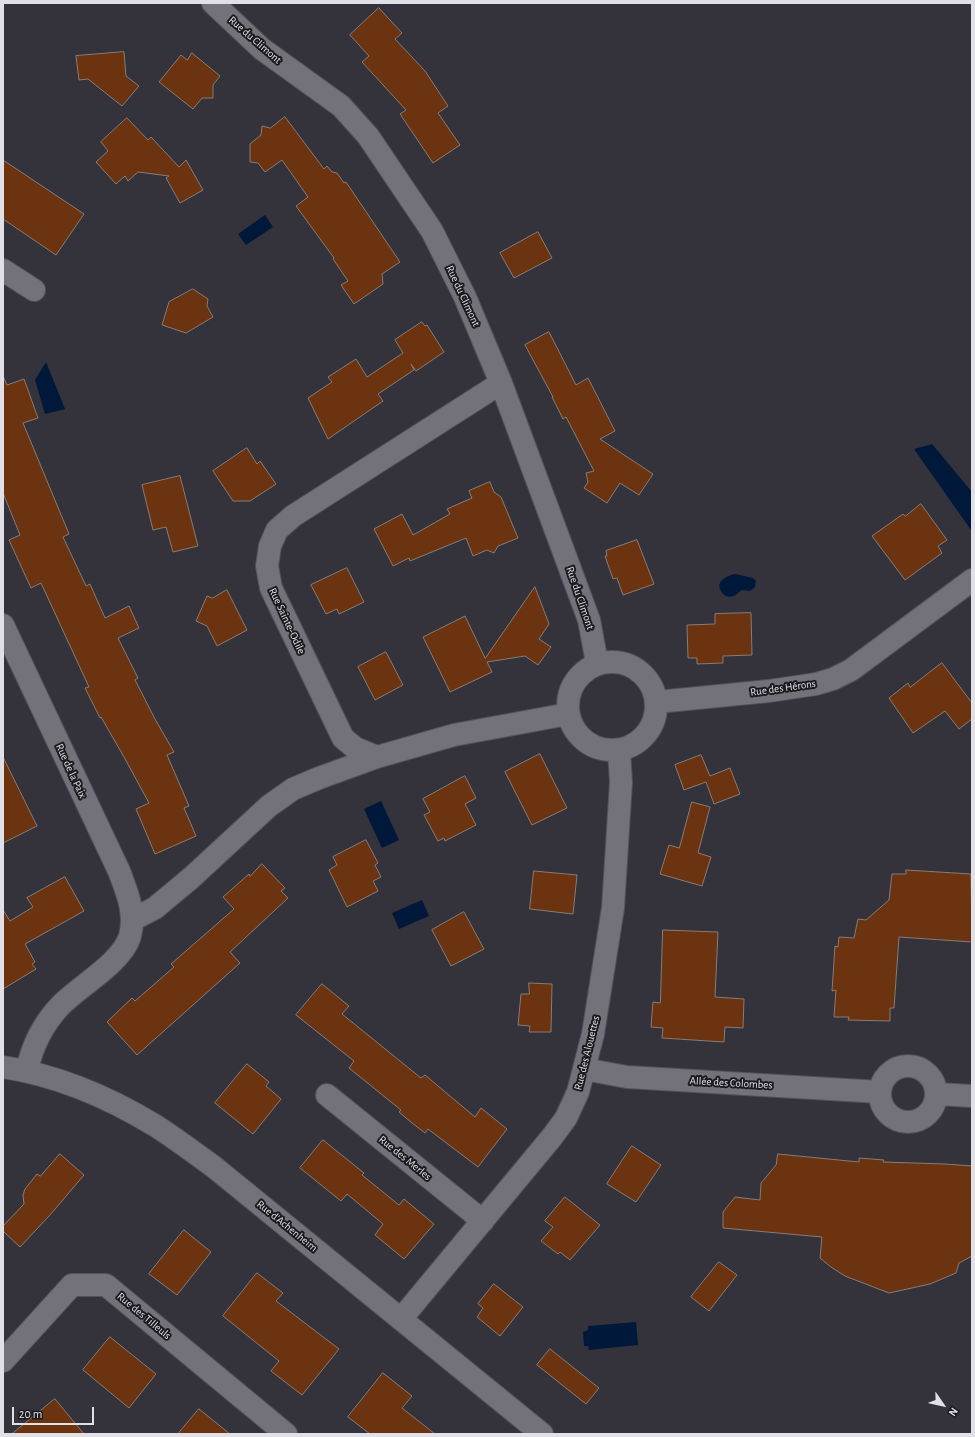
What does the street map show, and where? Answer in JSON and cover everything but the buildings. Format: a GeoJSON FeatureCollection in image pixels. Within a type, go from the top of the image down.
{"type":"FeatureCollection","features":[{"type":"Feature","properties":{"kind":"street","name":"Rue du Climont"},"geometry":{"type":"LineString","coordinates":[[213,3],[262,49],[341,106],[368,136],[432,231],[465,297],[501,383],[589,620],[597,663]]}},
{"type":"Feature","properties":{"kind":"street"},"geometry":{"type":"LineString","coordinates":[[3,270],[34,290]]}},
{"type":"Feature","properties":{"kind":"street","name":"Rue Sainte-Odile"},"geometry":{"type":"LineString","coordinates":[[377,757],[355,748],[343,738],[271,588],[267,566],[270,546],[277,530],[293,516],[501,383]]}},
{"type":"Feature","properties":{"kind":"street","name":"Rue des Hérons"},"geometry":{"type":"LineString","coordinates":[[657,702],[769,691],[816,684],[833,678],[851,670],[972,580]]}},
{"type":"Feature","properties":{"kind":"street","name":"Rue de la Paix"},"geometry":{"type":"LineString","coordinates":[[3,625],[119,871],[130,899],[132,920],[130,936],[123,950],[60,1006],[42,1030],[30,1055],[27,1070]]}},
{"type":"Feature","properties":{"kind":"street"},"geometry":{"type":"LineString","coordinates":[[619,661],[636,667],[650,680],[657,702],[655,721],[637,744],[619,751],[600,750],[576,734],[568,714],[568,698],[577,678],[597,663],[619,661]]}},
{"type":"Feature","properties":{"kind":"street"},"geometry":{"type":"LineString","coordinates":[[132,920],[155,908],[191,878],[269,806],[293,789],[377,757],[454,735],[568,714]]}},
{"type":"Feature","properties":{"kind":"street","name":"Rue des Alouettes"},"geometry":{"type":"LineString","coordinates":[[401,1320],[566,1118],[578,1092],[593,1034],[613,908],[621,782],[619,751]]}},
{"type":"Feature","properties":{"kind":"street"},"geometry":{"type":"LineString","coordinates":[[909,1065],[924,1070],[934,1081],[937,1094],[933,1108],[924,1118],[910,1123],[896,1120],[884,1109],[880,1092],[886,1076],[896,1068],[909,1065]]}},
{"type":"Feature","properties":{"kind":"street","name":"Rue d'Achenheim"},"geometry":{"type":"LineString","coordinates":[[3,1067],[27,1070],[88,1092],[125,1108],[156,1126],[214,1167],[542,1434]]}},
{"type":"Feature","properties":{"kind":"street","name":"Allée des Colombes"},"geometry":{"type":"LineString","coordinates":[[584,1069],[627,1077],[880,1092]]}},
{"type":"Feature","properties":{"kind":"street"},"geometry":{"type":"LineString","coordinates":[[937,1094],[972,1096]]}},
{"type":"Feature","properties":{"kind":"street","name":"Rue des Merles"},"geometry":{"type":"LineString","coordinates":[[327,1095],[483,1221]]}},
{"type":"Feature","properties":{"kind":"street","name":"Rue des Tilleuls"},"geometry":{"type":"LineString","coordinates":[[3,1361],[72,1285],[106,1285],[286,1434]]}},
{"type":"Feature","properties":{"kind":"water"},"geometry":{"type":"Polygon","coordinates":[[[265,215],[273,227],[246,245],[238,234],[265,215]]]}},
{"type":"Feature","properties":{"kind":"water"},"geometry":{"type":"Polygon","coordinates":[[[46,362],[65,409],[45,414],[35,380],[46,362]]]}},
{"type":"Feature","properties":{"kind":"water"},"geometry":{"type":"Polygon","coordinates":[[[932,444],[972,492],[971,530],[914,449],[932,444]]]}},
{"type":"Feature","properties":{"kind":"water"},"geometry":{"type":"Polygon","coordinates":[[[735,574],[753,578],[756,581],[755,587],[750,591],[742,590],[736,595],[730,597],[725,596],[720,590],[719,585],[725,578],[735,574]]]}},
{"type":"Feature","properties":{"kind":"water"},"geometry":{"type":"Polygon","coordinates":[[[381,801],[399,840],[382,848],[364,809],[381,801]]]}},
{"type":"Feature","properties":{"kind":"water"},"geometry":{"type":"Polygon","coordinates":[[[422,900],[429,916],[399,929],[392,913],[422,900]]]}},
{"type":"Feature","properties":{"kind":"water"},"geometry":{"type":"Polygon","coordinates":[[[636,1322],[638,1345],[589,1350],[588,1346],[584,1346],[583,1332],[588,1330],[588,1326],[636,1322]]]}}]}
